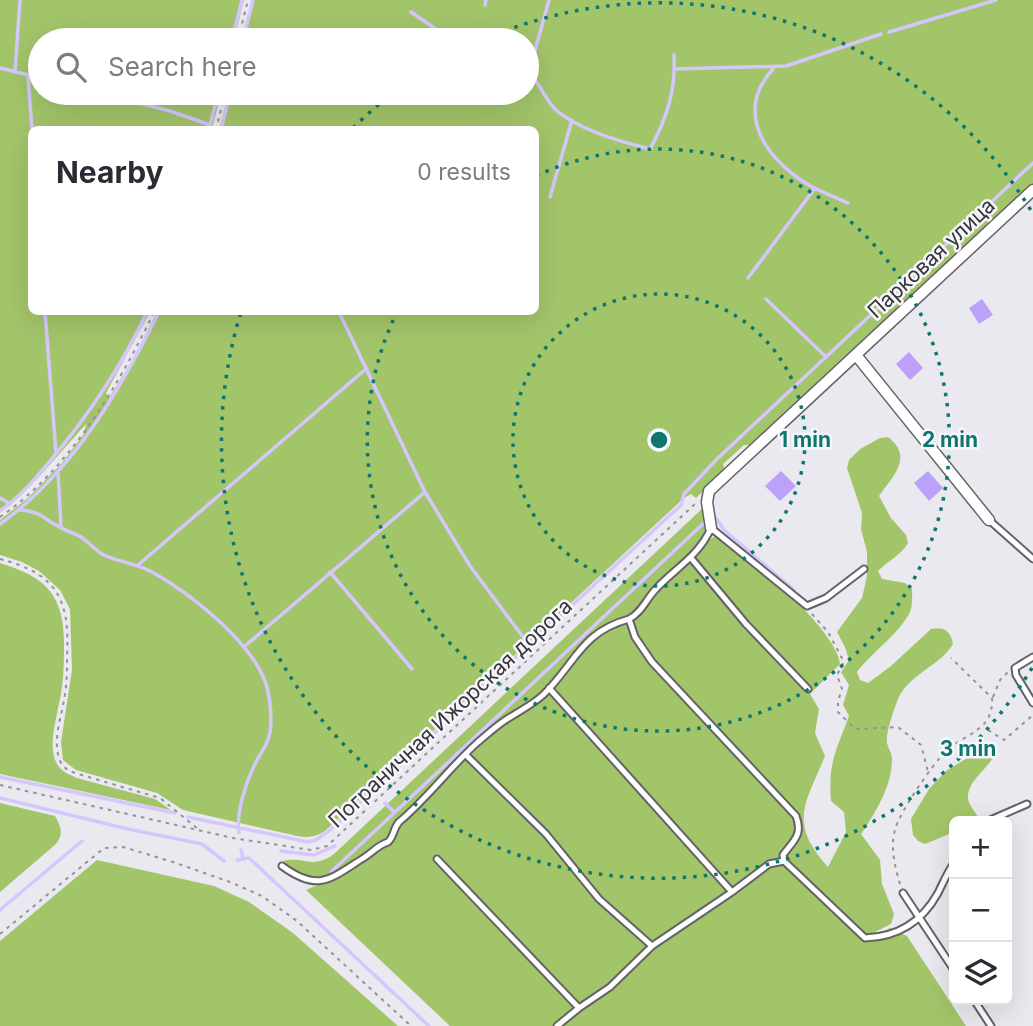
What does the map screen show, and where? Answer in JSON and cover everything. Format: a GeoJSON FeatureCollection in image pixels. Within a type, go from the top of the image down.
{"type":"FeatureCollection","features":[{"type":"Feature","properties":{"kind":"street","name":"Парковая улица"},"geometry":{"type":"LineString","coordinates":[[712,528],[707,502],[709,491],[1033,190]]}},
{"type":"Feature","properties":{"kind":"street"},"geometry":{"type":"LineString","coordinates":[[856,355],[989,520]]}},
{"type":"Feature","properties":{"kind":"lane"},"geometry":{"type":"LineString","coordinates":[[989,520],[1033,559]]}},
{"type":"Feature","properties":{"kind":"lane"},"geometry":{"type":"LineString","coordinates":[[282,866],[304,880],[313,882],[346,869],[392,838],[394,828],[466,755],[498,725],[531,704],[549,688],[578,650],[616,622],[637,614],[659,585],[691,558],[712,528],[804,604],[813,605],[864,569]]}},
{"type":"Feature","properties":{"kind":"lane"},"geometry":{"type":"LineString","coordinates":[[691,558],[746,624],[808,689]]}},
{"type":"Feature","properties":{"kind":"lane"},"geometry":{"type":"LineString","coordinates":[[629,619],[635,637],[652,662],[796,816],[801,827],[783,855],[784,861],[865,938],[884,937],[920,919],[949,872]]}},
{"type":"Feature","properties":{"kind":"lane"},"geometry":{"type":"LineString","coordinates":[[1033,657],[1015,668],[1016,675],[1033,703]]}},
{"type":"Feature","properties":{"kind":"lane"},"geometry":{"type":"LineString","coordinates":[[549,688],[732,892]]}},
{"type":"Feature","properties":{"kind":"lane"},"geometry":{"type":"LineString","coordinates":[[466,755],[546,834],[599,899],[652,946]]}},
{"type":"Feature","properties":{"kind":"lane"},"geometry":{"type":"LineString","coordinates":[[999,816],[1027,804]]}},
{"type":"Feature","properties":{"kind":"lane"},"geometry":{"type":"LineString","coordinates":[[437,859],[579,1008]]}},
{"type":"Feature","properties":{"kind":"lane"},"geometry":{"type":"LineString","coordinates":[[557,1026],[610,986],[652,946],[769,864],[784,861]]}},
{"type":"Feature","properties":{"kind":"lane"},"geometry":{"type":"LineString","coordinates":[[903,893],[949,962]]}},
{"type":"Feature","properties":{"kind":"lane"},"geometry":{"type":"LineString","coordinates":[[977,1005],[991,1026]]}},
{"type":"Feature","properties":{"kind":"path"},"geometry":{"type":"LineString","coordinates":[[241,28],[248,0]]}},
{"type":"Feature","properties":{"kind":"path"},"geometry":{"type":"LineString","coordinates":[[217,126],[222,105]]}},
{"type":"Feature","properties":{"kind":"path"},"geometry":{"type":"LineString","coordinates":[[0,517],[56,465],[94,419],[127,366],[152,315]]}},
{"type":"Feature","properties":{"kind":"path","name":"Пограничная Ижорская дорога"},"geometry":{"type":"LineString","coordinates":[[0,785],[248,841],[311,850],[327,846],[682,516]]}},
{"type":"Feature","properties":{"kind":"path"},"geometry":{"type":"LineString","coordinates":[[0,559],[36,573],[55,590],[64,605],[67,621],[67,677],[57,740],[62,765],[78,774],[160,798],[198,830]]}},
{"type":"Feature","properties":{"kind":"path"},"geometry":{"type":"LineString","coordinates":[[804,604],[828,632],[844,662],[837,675],[842,689],[838,701],[841,716],[858,729],[898,727],[921,745],[929,773]]}},
{"type":"Feature","properties":{"kind":"path"},"geometry":{"type":"LineString","coordinates":[[951,658],[992,698]]}},
{"type":"Feature","properties":{"kind":"path"},"geometry":{"type":"LineString","coordinates":[[903,893],[893,848],[895,828],[946,751],[988,722],[993,709],[992,698],[1006,673],[1015,668]]}},
{"type":"Feature","properties":{"kind":"path"},"geometry":{"type":"LineString","coordinates":[[988,730],[1004,740],[1033,715]]}},
{"type":"Feature","properties":{"kind":"path"},"geometry":{"type":"LineString","coordinates":[[0,934],[104,848],[123,847],[219,878],[262,897],[297,921],[411,1026]]}},
{"type":"Feature","properties":{"kind":"green space"},"geometry":{"type":"Polygon","coordinates":[[[0,0],[244,0],[237,28],[28,28],[28,105],[218,105],[213,126],[28,126],[28,315],[148,315],[106,393],[109,398],[155,315],[539,315],[539,126],[220,126],[226,105],[539,105],[539,28],[245,28],[252,0],[1033,0],[1033,185],[752,445],[744,445],[723,464],[725,471],[696,498],[691,494],[684,498],[318,835],[297,836],[183,810],[157,793],[76,770],[63,760],[61,742],[72,670],[70,609],[60,590],[39,571],[0,555],[0,520],[28,498],[62,463],[84,434],[86,424],[37,479],[0,513],[0,0]]]}},
{"type":"Feature","properties":{"kind":"green space"},"geometry":{"type":"Polygon","coordinates":[[[888,437],[896,444],[900,459],[899,467],[879,496],[891,518],[906,535],[908,543],[878,571],[882,579],[905,583],[912,589],[912,606],[900,627],[857,672],[860,680],[868,683],[931,629],[946,630],[953,644],[941,658],[904,689],[891,718],[887,735],[892,759],[889,779],[877,808],[861,834],[880,860],[882,884],[894,914],[891,924],[875,932],[877,935],[890,928],[907,936],[949,1000],[949,1005],[952,1005],[966,1026],[450,1026],[306,890],[327,881],[394,839],[399,826],[485,741],[505,723],[527,711],[551,692],[588,645],[616,626],[635,620],[661,587],[691,562],[715,536],[788,594],[823,631],[835,649],[840,664],[810,694],[819,709],[815,733],[825,756],[804,813],[808,838],[828,867],[846,832],[844,812],[831,801],[830,788],[834,757],[849,716],[843,705],[849,685],[841,672],[849,660],[837,632],[862,598],[867,576],[867,552],[861,529],[862,513],[847,468],[849,460],[860,449],[880,438],[888,437]]]}},
{"type":"Feature","properties":{"kind":"green space"},"geometry":{"type":"Polygon","coordinates":[[[704,507],[708,529],[683,562],[654,587],[632,615],[608,623],[576,648],[534,699],[497,723],[475,742],[392,826],[390,837],[338,871],[315,878],[306,877],[283,861],[314,862],[334,854],[704,507]]]}},
{"type":"Feature","properties":{"kind":"green space"},"geometry":{"type":"Polygon","coordinates":[[[0,563],[31,575],[42,583],[51,592],[61,616],[64,631],[63,671],[53,746],[55,761],[59,767],[77,778],[155,799],[171,810],[0,774],[0,563]]]}},
{"type":"Feature","properties":{"kind":"green space"},"geometry":{"type":"Polygon","coordinates":[[[992,748],[994,756],[974,781],[969,793],[969,802],[977,816],[949,816],[949,834],[925,844],[918,841],[913,835],[911,819],[929,789],[946,771],[982,749],[992,748]]]}},
{"type":"Feature","properties":{"kind":"green space"},"geometry":{"type":"Polygon","coordinates":[[[0,803],[55,816],[61,833],[56,844],[0,892],[0,803]]]}},
{"type":"Feature","properties":{"kind":"green space"},"geometry":{"type":"Polygon","coordinates":[[[97,860],[214,886],[249,902],[293,933],[398,1026],[0,1026],[0,941],[97,860]]]}},
{"type":"Feature","properties":{"kind":"building"},"geometry":{"type":"Polygon","coordinates":[[[982,299],[993,315],[979,324],[969,308],[982,299]]]}},
{"type":"Feature","properties":{"kind":"building"},"geometry":{"type":"Polygon","coordinates":[[[909,352],[923,368],[910,380],[896,364],[909,352]]]}},
{"type":"Feature","properties":{"kind":"building"},"geometry":{"type":"Polygon","coordinates":[[[781,471],[796,486],[780,501],[765,486],[781,471]]]}},
{"type":"Feature","properties":{"kind":"building"},"geometry":{"type":"Polygon","coordinates":[[[928,471],[943,488],[929,501],[914,483],[928,471]]]}},
{"type":"Feature","properties":{"kind":"waterway"},"geometry":{"type":"LineString","coordinates":[[15,72],[20,0]]}},
{"type":"Feature","properties":{"kind":"waterway"},"geometry":{"type":"LineString","coordinates":[[235,28],[242,0]]}},
{"type":"Feature","properties":{"kind":"waterway"},"geometry":{"type":"LineString","coordinates":[[246,28],[253,0]]}},
{"type":"Feature","properties":{"kind":"waterway"},"geometry":{"type":"LineString","coordinates":[[485,5],[486,0]]}},
{"type":"Feature","properties":{"kind":"waterway"},"geometry":{"type":"LineString","coordinates":[[539,36],[549,0]]}},
{"type":"Feature","properties":{"kind":"waterway"},"geometry":{"type":"LineString","coordinates":[[889,32],[996,0]]}},
{"type":"Feature","properties":{"kind":"waterway"},"geometry":{"type":"LineString","coordinates":[[411,12],[435,28]]}},
{"type":"Feature","properties":{"kind":"waterway"},"geometry":{"type":"LineString","coordinates":[[675,69],[786,66],[881,34]]}},
{"type":"Feature","properties":{"kind":"waterway"},"geometry":{"type":"LineString","coordinates":[[539,86],[553,107],[566,118],[601,134],[650,149],[669,104],[674,55]]}},
{"type":"Feature","properties":{"kind":"waterway"},"geometry":{"type":"LineString","coordinates":[[0,68],[28,75]]}},
{"type":"Feature","properties":{"kind":"waterway"},"geometry":{"type":"LineString","coordinates":[[774,68],[763,82],[757,97],[755,111],[762,139],[781,164],[800,180],[848,203]]}},
{"type":"Feature","properties":{"kind":"waterway"},"geometry":{"type":"LineString","coordinates":[[30,105],[32,126]]}},
{"type":"Feature","properties":{"kind":"waterway"},"geometry":{"type":"LineString","coordinates":[[146,105],[210,125]]}},
{"type":"Feature","properties":{"kind":"waterway"},"geometry":{"type":"LineString","coordinates":[[210,126],[215,105]]}},
{"type":"Feature","properties":{"kind":"waterway"},"geometry":{"type":"LineString","coordinates":[[222,126],[227,105]]}},
{"type":"Feature","properties":{"kind":"waterway"},"geometry":{"type":"LineString","coordinates":[[550,197],[572,120]]}},
{"type":"Feature","properties":{"kind":"waterway"},"geometry":{"type":"LineString","coordinates":[[529,645],[681,505],[684,494],[718,458],[1033,163]]}},
{"type":"Feature","properties":{"kind":"waterway"},"geometry":{"type":"LineString","coordinates":[[748,278],[815,188]]}},
{"type":"Feature","properties":{"kind":"waterway"},"geometry":{"type":"LineString","coordinates":[[766,299],[825,356]]}},
{"type":"Feature","properties":{"kind":"waterway"},"geometry":{"type":"LineString","coordinates":[[45,315],[56,453]]}},
{"type":"Feature","properties":{"kind":"waterway"},"geometry":{"type":"LineString","coordinates":[[0,511],[33,481],[78,426],[115,371],[146,315]]}},
{"type":"Feature","properties":{"kind":"waterway"},"geometry":{"type":"LineString","coordinates":[[0,524],[26,503],[72,455],[111,400],[157,315]]}},
{"type":"Feature","properties":{"kind":"waterway"},"geometry":{"type":"LineString","coordinates":[[188,817],[308,842],[316,840],[329,831],[529,645],[470,566],[425,492],[340,315]]}},
{"type":"Feature","properties":{"kind":"waterway"},"geometry":{"type":"LineString","coordinates":[[138,565],[367,368]]}},
{"type":"Feature","properties":{"kind":"waterway"},"geometry":{"type":"LineString","coordinates":[[58,471],[61,528]]}},
{"type":"Feature","properties":{"kind":"waterway"},"geometry":{"type":"LineString","coordinates":[[245,646],[425,492]]}},
{"type":"Feature","properties":{"kind":"waterway"},"geometry":{"type":"LineString","coordinates":[[0,498],[10,504]]}},
{"type":"Feature","properties":{"kind":"waterway"},"geometry":{"type":"LineString","coordinates":[[19,510],[38,514],[81,537],[102,554],[146,569],[167,581],[217,619],[257,665],[268,691],[271,730],[245,790],[240,808],[239,833]]}},
{"type":"Feature","properties":{"kind":"waterway"},"geometry":{"type":"LineString","coordinates":[[716,518],[724,530],[794,590]]}},
{"type":"Feature","properties":{"kind":"waterway"},"geometry":{"type":"LineString","coordinates":[[331,872],[705,522]]}},
{"type":"Feature","properties":{"kind":"waterway"},"geometry":{"type":"LineString","coordinates":[[330,572],[412,669]]}},
{"type":"Feature","properties":{"kind":"waterway"},"geometry":{"type":"LineString","coordinates":[[0,777],[175,813]]}},
{"type":"Feature","properties":{"kind":"waterway"},"geometry":{"type":"LineString","coordinates":[[0,798],[202,844],[224,861]]}},
{"type":"Feature","properties":{"kind":"waterway"},"geometry":{"type":"LineString","coordinates":[[385,803],[394,812]]}},
{"type":"Feature","properties":{"kind":"waterway"},"geometry":{"type":"LineString","coordinates":[[0,910],[82,841]]}},
{"type":"Feature","properties":{"kind":"waterway"},"geometry":{"type":"LineString","coordinates":[[281,851],[314,855],[335,846]]}},
{"type":"Feature","properties":{"kind":"waterway"},"geometry":{"type":"LineString","coordinates":[[241,850],[243,858]]}},
{"type":"Feature","properties":{"kind":"waterway"},"geometry":{"type":"LineString","coordinates":[[237,860],[249,858],[429,1026]]}}]}
